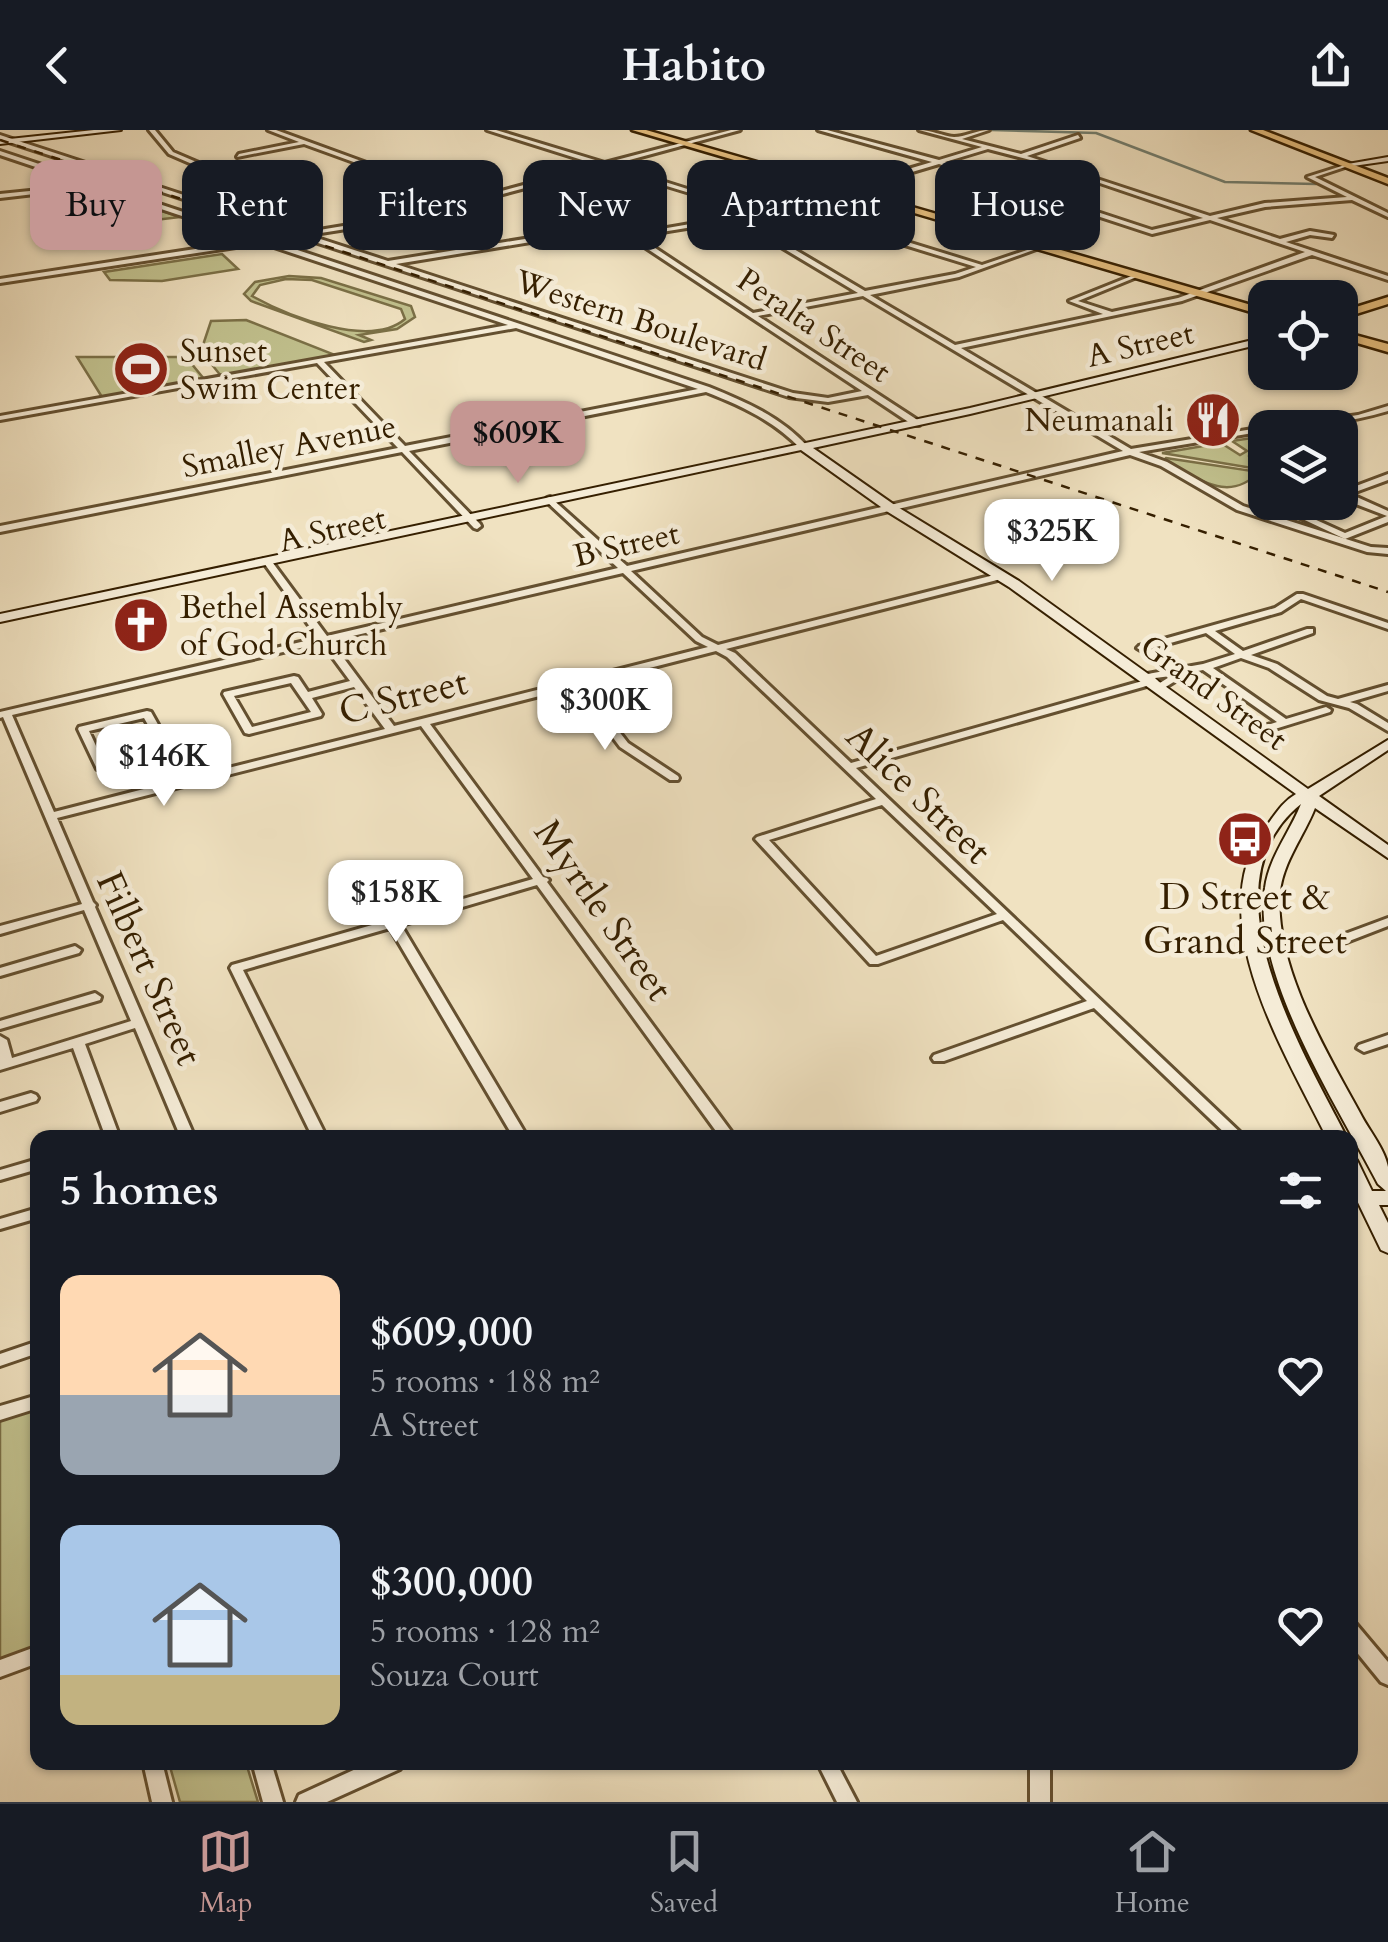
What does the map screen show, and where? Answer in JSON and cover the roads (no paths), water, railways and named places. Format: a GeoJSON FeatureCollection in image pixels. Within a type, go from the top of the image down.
{"type":"FeatureCollection","features":[{"type":"Feature","properties":{"kind":"main road"},"geometry":{"type":"LineString","coordinates":[[0,140],[116,130]]}},
{"type":"Feature","properties":{"kind":"main road"},"geometry":{"type":"LineString","coordinates":[[636,130],[738,160]]}},
{"type":"Feature","properties":{"kind":"main road"},"geometry":{"type":"LineString","coordinates":[[1256,130],[1388,178]]}},
{"type":"Feature","properties":{"kind":"main road"},"geometry":{"type":"LineString","coordinates":[[1272,130],[1352,164],[1388,158]]}},
{"type":"Feature","properties":{"kind":"main road"},"geometry":{"type":"LineString","coordinates":[[1048,250],[1248,308]]}},
{"type":"Feature","properties":{"kind":"main road"},"geometry":{"type":"LineString","coordinates":[[1358,310],[1388,300]]}},
{"type":"Feature","properties":{"kind":"main road"},"geometry":{"type":"LineString","coordinates":[[1358,339],[1388,348]]}},
{"type":"Feature","properties":{"kind":"main road","name":"A Street"},"geometry":{"type":"LineString","coordinates":[[0,630],[270,566],[724,468],[732,462],[1037,396],[1248,344]]}},
{"type":"Feature","properties":{"kind":"main road","name":"Grand Street"},"geometry":{"type":"LineString","coordinates":[[804,446],[1153,681],[1388,853]]}},
{"type":"Feature","properties":{"kind":"main road","name":"A Street"},"geometry":{"type":"LineString","coordinates":[[0,618],[270,566]]}},
{"type":"Feature","properties":{"kind":"main road"},"geometry":{"type":"LineString","coordinates":[[1333,1130],[1275,1007],[1250,937],[1248,888],[1264,838],[1292,803],[1312,794],[1388,741]]}},
{"type":"Feature","properties":{"kind":"main road"},"geometry":{"type":"LineString","coordinates":[[1312,794],[1307,816],[1285,846],[1272,892],[1273,940],[1299,1006],[1388,1184]]}},
{"type":"Feature","properties":{"kind":"main road"},"geometry":{"type":"LineString","coordinates":[[1368,1198],[1388,1245]]}},
{"type":"Feature","properties":{"kind":"street"},"geometry":{"type":"LineString","coordinates":[[152,130],[171,153],[188,160]]}},
{"type":"Feature","properties":{"kind":"street"},"geometry":{"type":"LineString","coordinates":[[271,130],[353,160]]}},
{"type":"Feature","properties":{"kind":"street"},"geometry":{"type":"LineString","coordinates":[[490,130],[595,160]]}},
{"type":"Feature","properties":{"kind":"street"},"geometry":{"type":"LineString","coordinates":[[624,160],[736,130]]}},
{"type":"Feature","properties":{"kind":"street"},"geometry":{"type":"LineString","coordinates":[[821,130],[935,161]]}},
{"type":"Feature","properties":{"kind":"street"},"geometry":{"type":"LineString","coordinates":[[922,130],[1020,155],[1388,278]]}},
{"type":"Feature","properties":{"kind":"street"},"geometry":{"type":"LineString","coordinates":[[957,139],[986,130]]}},
{"type":"Feature","properties":{"kind":"street"},"geometry":{"type":"LineString","coordinates":[[1020,155],[1078,137]]}},
{"type":"Feature","properties":{"kind":"street","name":"Western Boulevard"},"geometry":{"type":"LineString","coordinates":[[13,141],[182,196]]}},
{"type":"Feature","properties":{"kind":"street"},"geometry":{"type":"LineString","coordinates":[[239,156],[304,142]]}},
{"type":"Feature","properties":{"kind":"street"},"geometry":{"type":"LineString","coordinates":[[947,160],[989,147]]}},
{"type":"Feature","properties":{"kind":"street","name":"Western Boulevard"},"geometry":{"type":"LineString","coordinates":[[0,153],[30,163]]}},
{"type":"Feature","properties":{"kind":"street"},"geometry":{"type":"LineString","coordinates":[[1352,164],[1310,177],[1388,215]]}},
{"type":"Feature","properties":{"kind":"street"},"geometry":{"type":"LineString","coordinates":[[0,196],[30,193]]}},
{"type":"Feature","properties":{"kind":"street"},"geometry":{"type":"LineString","coordinates":[[1100,215],[1152,232],[1276,204],[1349,199]]}},
{"type":"Feature","properties":{"kind":"street"},"geometry":{"type":"LineString","coordinates":[[1279,242],[1310,233],[1332,236]]}},
{"type":"Feature","properties":{"kind":"street","name":"Western Boulevard"},"geometry":{"type":"LineString","coordinates":[[323,242],[792,396],[828,400],[869,392]]}},
{"type":"Feature","properties":{"kind":"street"},"geometry":{"type":"LineString","coordinates":[[388,264],[523,242]]}},
{"type":"Feature","properties":{"kind":"street"},"geometry":{"type":"LineString","coordinates":[[915,246],[984,267]]}},
{"type":"Feature","properties":{"kind":"street"},"geometry":{"type":"LineString","coordinates":[[0,280],[197,250]]}},
{"type":"Feature","properties":{"kind":"street","name":"Western Boulevard"},"geometry":{"type":"LineString","coordinates":[[292,250],[754,407],[784,424],[804,446]]}},
{"type":"Feature","properties":{"kind":"street","name":"Peralta Street"},"geometry":{"type":"LineString","coordinates":[[655,250],[916,423]]}},
{"type":"Feature","properties":{"kind":"street"},"geometry":{"type":"LineString","coordinates":[[791,250],[1130,452],[1164,464],[1255,514],[1370,550],[1388,550]]}},
{"type":"Feature","properties":{"kind":"street"},"geometry":{"type":"LineString","coordinates":[[752,314],[984,267],[1030,250]]}},
{"type":"Feature","properties":{"kind":"street"},"geometry":{"type":"LineString","coordinates":[[956,347],[1197,294],[1312,253]]}},
{"type":"Feature","properties":{"kind":"street"},"geometry":{"type":"LineString","coordinates":[[1113,315],[1072,301],[1136,276]]}},
{"type":"Feature","properties":{"kind":"street"},"geometry":{"type":"LineString","coordinates":[[0,418],[516,326]]}},
{"type":"Feature","properties":{"kind":"street"},"geometry":{"type":"LineString","coordinates":[[319,361],[473,522]]}},
{"type":"Feature","properties":{"kind":"street","name":"Smalley Avenue"},"geometry":{"type":"LineString","coordinates":[[0,529],[706,390]]}},
{"type":"Feature","properties":{"kind":"street"},"geometry":{"type":"LineString","coordinates":[[1358,416],[1388,408]]}},
{"type":"Feature","properties":{"kind":"street"},"geometry":{"type":"LineString","coordinates":[[1375,413],[1388,418]]}},
{"type":"Feature","properties":{"kind":"street","name":"B Street"},"geometry":{"type":"LineString","coordinates":[[3,714],[1130,452],[1248,432]]}},
{"type":"Feature","properties":{"kind":"street"},"geometry":{"type":"LineString","coordinates":[[1358,488],[1388,477]]}},
{"type":"Feature","properties":{"kind":"street"},"geometry":{"type":"LineString","coordinates":[[1358,503],[1388,516]]}},
{"type":"Feature","properties":{"kind":"street","name":"Alice Street"},"geometry":{"type":"LineString","coordinates":[[554,504],[699,639],[730,655],[1230,1130]]}},
{"type":"Feature","properties":{"kind":"street"},"geometry":{"type":"LineString","coordinates":[[1310,520],[1346,536],[1388,516]]}},
{"type":"Feature","properties":{"kind":"street"},"geometry":{"type":"LineString","coordinates":[[270,566],[391,730]]}},
{"type":"Feature","properties":{"kind":"street","name":"C Street"},"geometry":{"type":"LineString","coordinates":[[51,816],[1002,576]]}},
{"type":"Feature","properties":{"kind":"street"},"geometry":{"type":"LineString","coordinates":[[1142,648],[1278,610],[1300,596],[1388,626]]}},
{"type":"Feature","properties":{"kind":"street"},"geometry":{"type":"LineString","coordinates":[[1208,630],[1242,654],[1273,666],[1323,698],[1340,702],[1388,728]]}},
{"type":"Feature","properties":{"kind":"street"},"geometry":{"type":"LineString","coordinates":[[848,767],[1205,667],[1310,631]]}},
{"type":"Feature","properties":{"kind":"street"},"geometry":{"type":"LineString","coordinates":[[1205,667],[1286,723]]}},
{"type":"Feature","properties":{"kind":"street"},"geometry":{"type":"LineString","coordinates":[[294,679],[306,696],[318,714],[250,731],[228,694],[294,679]]}},
{"type":"Feature","properties":{"kind":"street"},"geometry":{"type":"LineString","coordinates":[[306,696],[356,683]]}},
{"type":"Feature","properties":{"kind":"street"},"geometry":{"type":"LineString","coordinates":[[577,683],[624,745],[674,778]]}},
{"type":"Feature","properties":{"kind":"street"},"geometry":{"type":"LineString","coordinates":[[1340,702],[1388,688]]}},
{"type":"Feature","properties":{"kind":"street"},"geometry":{"type":"LineString","coordinates":[[1340,702],[1388,741]]}},
{"type":"Feature","properties":{"kind":"street"},"geometry":{"type":"LineString","coordinates":[[1256,732],[1326,710]]}},
{"type":"Feature","properties":{"kind":"street","name":"Filbert Street"},"geometry":{"type":"LineString","coordinates":[[3,714],[51,816],[185,1130]]}},
{"type":"Feature","properties":{"kind":"street"},"geometry":{"type":"LineString","coordinates":[[168,752],[101,767],[83,729],[148,714],[186,782]]}},
{"type":"Feature","properties":{"kind":"street","name":"Myrtle Street"},"geometry":{"type":"LineString","coordinates":[[423,722],[543,880],[613,984],[723,1130]]}},
{"type":"Feature","properties":{"kind":"street"},"geometry":{"type":"LineString","coordinates":[[884,800],[761,839],[874,960],[1004,916]]}},
{"type":"Feature","properties":{"kind":"street"},"geometry":{"type":"LineString","coordinates":[[316,1130],[236,968],[543,880]]}},
{"type":"Feature","properties":{"kind":"street"},"geometry":{"type":"LineString","coordinates":[[0,930],[90,906]]}},
{"type":"Feature","properties":{"kind":"street"},"geometry":{"type":"LineString","coordinates":[[1322,947],[1388,922]]}},
{"type":"Feature","properties":{"kind":"street"},"geometry":{"type":"LineString","coordinates":[[394,924],[516,1130]]}},
{"type":"Feature","properties":{"kind":"street"},"geometry":{"type":"LineString","coordinates":[[0,972],[76,950]]}},
{"type":"Feature","properties":{"kind":"street"},"geometry":{"type":"LineString","coordinates":[[0,1025],[95,997]]}},
{"type":"Feature","properties":{"kind":"street"},"geometry":{"type":"LineString","coordinates":[[939,1058],[1095,1003]]}},
{"type":"Feature","properties":{"kind":"street"},"geometry":{"type":"LineString","coordinates":[[0,1040],[4,1065],[138,1023]]}},
{"type":"Feature","properties":{"kind":"street"},"geometry":{"type":"LineString","coordinates":[[1364,1048],[1388,1038]]}},
{"type":"Feature","properties":{"kind":"street"},"geometry":{"type":"LineString","coordinates":[[78,1042],[110,1130]]}},
{"type":"Feature","properties":{"kind":"street"},"geometry":{"type":"LineString","coordinates":[[0,1107],[32,1098]]}},
{"type":"Feature","properties":{"kind":"street"},"geometry":{"type":"LineString","coordinates":[[0,1175],[30,1166]]}},
{"type":"Feature","properties":{"kind":"street"},"geometry":{"type":"LineString","coordinates":[[0,1224],[30,1219]]}},
{"type":"Feature","properties":{"kind":"street"},"geometry":{"type":"LineString","coordinates":[[0,1360],[30,1350]]}},
{"type":"Feature","properties":{"kind":"street"},"geometry":{"type":"LineString","coordinates":[[0,1413],[30,1403]]}},
{"type":"Feature","properties":{"kind":"street"},"geometry":{"type":"LineString","coordinates":[[1358,1640],[1388,1676]]}},
{"type":"Feature","properties":{"kind":"street"},"geometry":{"type":"LineString","coordinates":[[0,1669],[30,1657]]}},
{"type":"Feature","properties":{"kind":"street"},"geometry":{"type":"LineString","coordinates":[[154,1770],[162,1802]]}},
{"type":"Feature","properties":{"kind":"street"},"geometry":{"type":"LineString","coordinates":[[262,1770],[272,1802]]}},
{"type":"Feature","properties":{"kind":"street"},"geometry":{"type":"LineString","coordinates":[[306,1802],[376,1770]]}},
{"type":"Feature","properties":{"kind":"street"},"geometry":{"type":"LineString","coordinates":[[830,1770],[848,1802]]}},
{"type":"Feature","properties":{"kind":"street"},"geometry":{"type":"LineString","coordinates":[[1040,1770],[1040,1802]]}},
{"type":"Feature","properties":{"kind":"waterway"},"geometry":{"type":"LineString","coordinates":[[992,130],[1096,133],[1225,182],[1316,184]]}},
{"type":"Feature","properties":{"kind":"railway"},"geometry":{"type":"LineString","coordinates":[[0,140],[1388,592]]}},
{"type":"Feature","properties":{"kind":"place","name":"Sunset Swim Center"},"geometry":{"type":"Point","coordinates":[141,369]}},
{"type":"Feature","properties":{"kind":"place","name":"Neumanali"},"geometry":{"type":"Point","coordinates":[1213,420]}},
{"type":"Feature","properties":{"kind":"place","name":"Bethel Assembly of God Church"},"geometry":{"type":"Point","coordinates":[141,625]}},
{"type":"Feature","properties":{"kind":"place","name":"D Street & Grand Street"},"geometry":{"type":"Point","coordinates":[1245,839]}}]}
